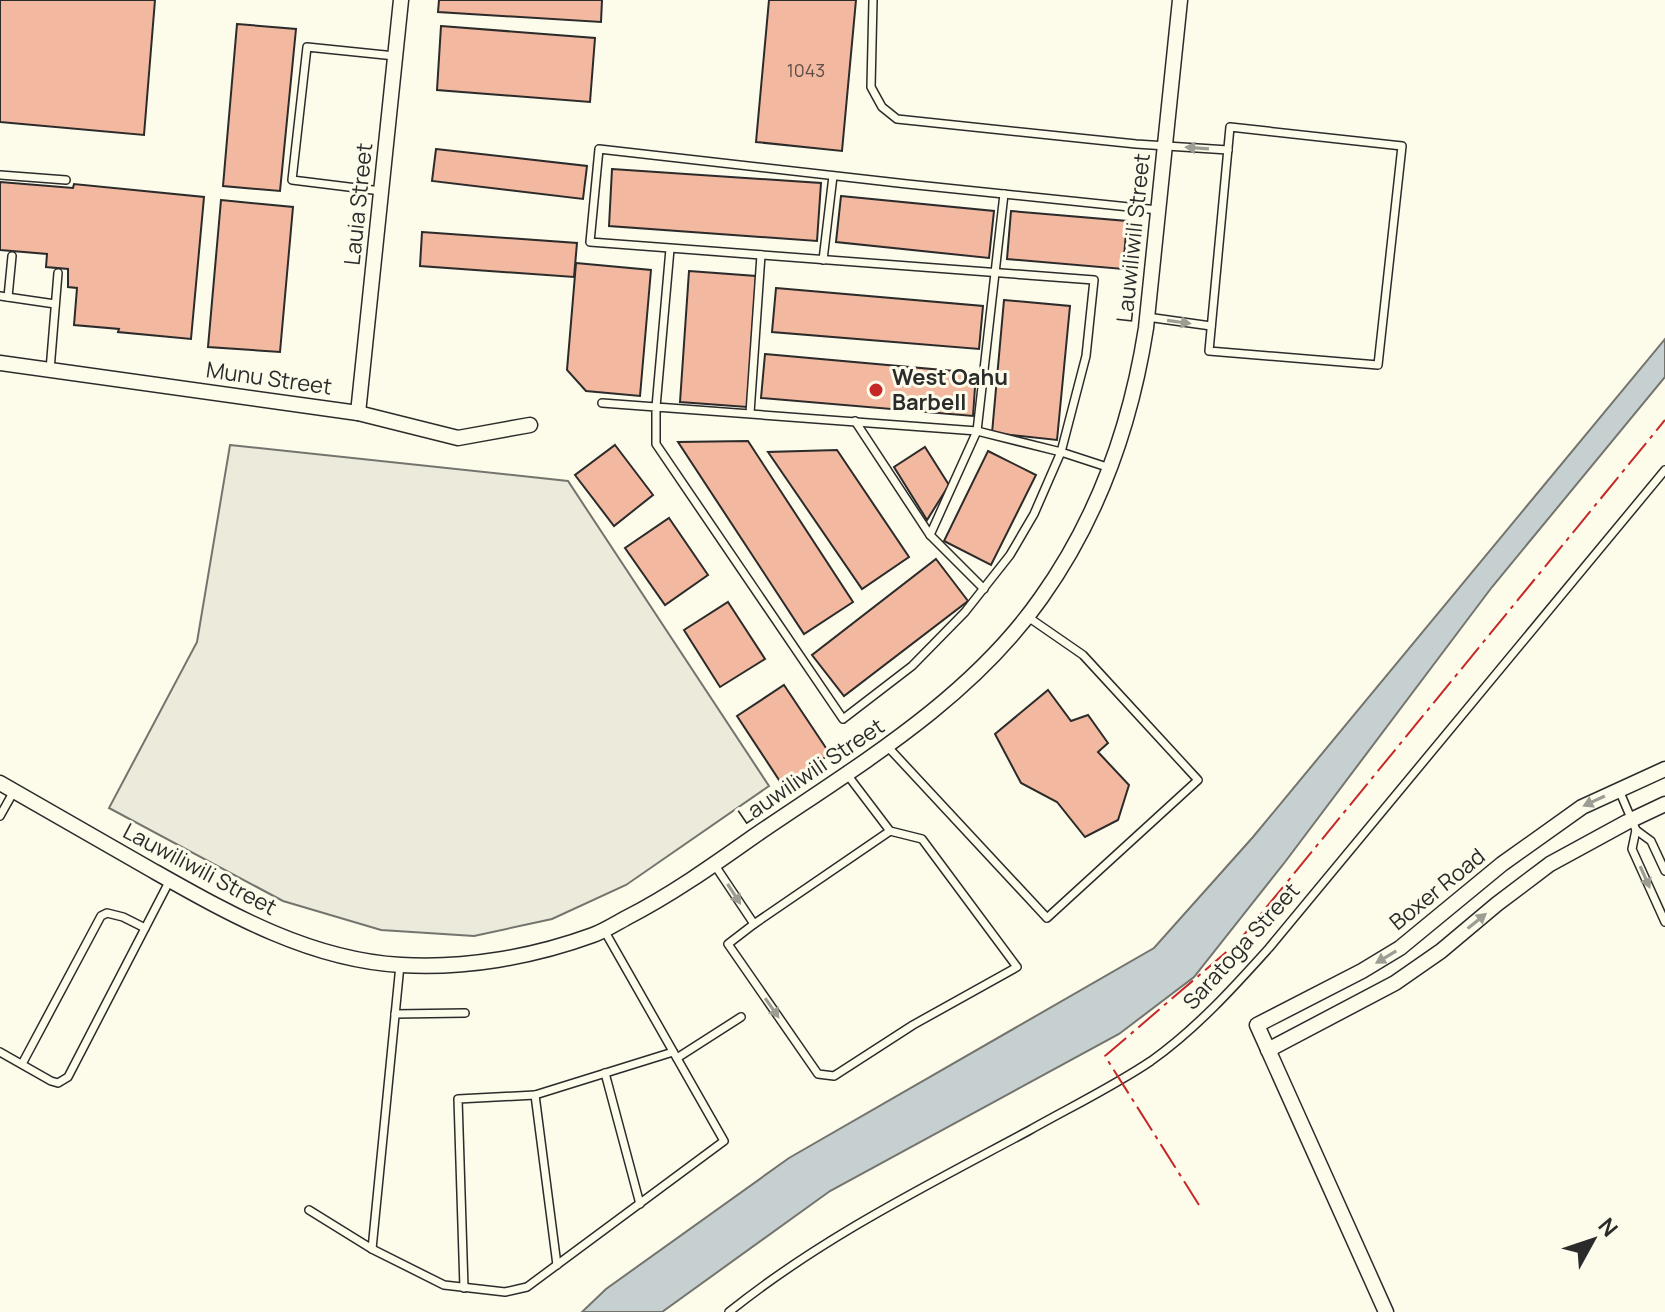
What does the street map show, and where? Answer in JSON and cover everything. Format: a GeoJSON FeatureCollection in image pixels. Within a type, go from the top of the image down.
{"type":"FeatureCollection","features":[{"type":"Feature","properties":{"kind":"street","name":"Lauia Street"},"geometry":{"type":"LineString","coordinates":[[358,413],[401,0]]}},
{"type":"Feature","properties":{"kind":"street","name":"Lauwiliwili Street"},"geometry":{"type":"LineString","coordinates":[[0,783],[230,913],[289,940],[338,955],[400,965],[458,965],[501,959],[595,934],[714,864],[910,730],[969,678],[1005,644],[1027,616],[1064,563],[1089,517],[1124,430],[1139,374],[1180,0]]}},
{"type":"Feature","properties":{"kind":"street","name":"Munu Street"},"geometry":{"type":"LineString","coordinates":[[0,363],[358,413],[458,438],[530,425]]}},
{"type":"Feature","properties":{"kind":"street","name":"Boxer Road"},"geometry":{"type":"LineString","coordinates":[[1386,1312],[1257,1025],[1400,948],[1502,864],[1582,807],[1665,769]]}},
{"type":"Feature","properties":{"kind":"street"},"geometry":{"type":"LineString","coordinates":[[1268,1050],[1395,983],[1441,951],[1550,864],[1634,825],[1665,804]]}},
{"type":"Feature","properties":{"kind":"lane"},"geometry":{"type":"LineString","coordinates":[[873,0],[871,87],[882,107],[897,119],[1228,150]]}},
{"type":"Feature","properties":{"kind":"lane"},"geometry":{"type":"LineString","coordinates":[[381,191],[292,180],[307,47],[395,56]]}},
{"type":"Feature","properties":{"kind":"lane"},"geometry":{"type":"LineString","coordinates":[[1230,127],[1402,146],[1378,365],[1209,351],[1211,326],[1230,127]]}},
{"type":"Feature","properties":{"kind":"lane"},"geometry":{"type":"LineString","coordinates":[[670,249],[656,407],[656,444],[843,719],[912,666],[965,612],[1010,555],[1034,514],[1061,452],[1086,356],[1094,280],[590,242],[599,149],[1158,210]]}},
{"type":"Feature","properties":{"kind":"lane"},"geometry":{"type":"LineString","coordinates":[[0,175],[66,180]]}},
{"type":"Feature","properties":{"kind":"lane"},"geometry":{"type":"LineString","coordinates":[[823,260],[833,176]]}},
{"type":"Feature","properties":{"kind":"lane"},"geometry":{"type":"LineString","coordinates":[[930,535],[977,431],[1004,194]]}},
{"type":"Feature","properties":{"kind":"lane"},"geometry":{"type":"LineString","coordinates":[[750,413],[761,255]]}},
{"type":"Feature","properties":{"kind":"lane"},"geometry":{"type":"LineString","coordinates":[[12,256],[4,296],[55,304]]}},
{"type":"Feature","properties":{"kind":"lane"},"geometry":{"type":"LineString","coordinates":[[50,370],[58,273]]}},
{"type":"Feature","properties":{"kind":"lane"},"geometry":{"type":"LineString","coordinates":[[1147,317],[1211,326]]}},
{"type":"Feature","properties":{"kind":"lane"},"geometry":{"type":"LineString","coordinates":[[602,403],[977,431],[1110,468]]}},
{"type":"Feature","properties":{"kind":"lane"},"geometry":{"type":"LineString","coordinates":[[855,421],[930,535],[984,589]]}},
{"type":"Feature","properties":{"kind":"lane","name":"Saratoga Street"},"geometry":{"type":"LineString","coordinates":[[729,1312],[768,1281],[854,1225],[1151,1061],[1215,1009],[1665,470]]}},
{"type":"Feature","properties":{"kind":"lane"},"geometry":{"type":"LineString","coordinates":[[887,746],[1047,918],[1198,780],[1083,655],[1027,616]]}},
{"type":"Feature","properties":{"kind":"lane"},"geometry":{"type":"LineString","coordinates":[[846,773],[890,831],[922,839],[1017,967],[913,1025],[834,1076],[818,1074],[728,944],[890,831]]}},
{"type":"Feature","properties":{"kind":"lane"},"geometry":{"type":"LineString","coordinates":[[1619,790],[1634,825],[1651,841],[1665,871]]}},
{"type":"Feature","properties":{"kind":"lane"},"geometry":{"type":"LineString","coordinates":[[0,816],[14,791]]}},
{"type":"Feature","properties":{"kind":"lane"},"geometry":{"type":"LineString","coordinates":[[1634,825],[1632,849],[1665,922]]}},
{"type":"Feature","properties":{"kind":"lane"},"geometry":{"type":"LineString","coordinates":[[714,864],[754,924]]}},
{"type":"Feature","properties":{"kind":"lane"},"geometry":{"type":"LineString","coordinates":[[0,1052],[58,1083],[68,1077],[170,880]]}},
{"type":"Feature","properties":{"kind":"lane"},"geometry":{"type":"LineString","coordinates":[[22,1064],[101,916],[114,914],[145,928]]}},
{"type":"Feature","properties":{"kind":"lane"},"geometry":{"type":"LineString","coordinates":[[309,1210],[372,1249],[444,1285],[505,1292],[527,1287],[724,1141],[604,930]]}},
{"type":"Feature","properties":{"kind":"lane"},"geometry":{"type":"LineString","coordinates":[[372,1249],[400,965]]}},
{"type":"Feature","properties":{"kind":"lane"},"geometry":{"type":"LineString","coordinates":[[395,1014],[465,1013]]}},
{"type":"Feature","properties":{"kind":"lane"},"geometry":{"type":"LineString","coordinates":[[464,1288],[458,1099],[535,1095],[675,1055],[741,1017]]}},
{"type":"Feature","properties":{"kind":"lane"},"geometry":{"type":"LineString","coordinates":[[605,1073],[640,1204]]}},
{"type":"Feature","properties":{"kind":"lane"},"geometry":{"type":"LineString","coordinates":[[535,1095],[557,1265]]}},
{"type":"Feature","properties":{"kind":"shaded area"},"geometry":{"type":"Polygon","coordinates":[[[1665,339],[1665,377],[1492,587],[1285,862],[1194,977],[1119,1034],[830,1191],[662,1312],[582,1312],[606,1289],[789,1158],[1154,948],[1253,837],[1665,339]]]}},
{"type":"Feature","properties":{"kind":"shaded area"},"geometry":{"type":"Polygon","coordinates":[[[230,445],[568,481],[769,786],[626,885],[552,919],[474,936],[381,930],[283,901],[109,808],[197,642],[230,445]]]}},
{"type":"Feature","properties":{"kind":"building"},"geometry":{"type":"Polygon","coordinates":[[[0,0],[155,0],[144,135],[0,122],[0,0]]]}},
{"type":"Feature","properties":{"kind":"building"},"geometry":{"type":"Polygon","coordinates":[[[439,0],[602,0],[601,22],[438,12],[439,0]]]}},
{"type":"Feature","properties":{"kind":"building"},"geometry":{"type":"Polygon","coordinates":[[[769,0],[856,0],[842,151],[756,142],[769,0]]]}},
{"type":"Feature","properties":{"kind":"building"},"geometry":{"type":"Polygon","coordinates":[[[237,24],[296,29],[280,191],[223,186],[237,24]]]}},
{"type":"Feature","properties":{"kind":"building"},"geometry":{"type":"Polygon","coordinates":[[[441,26],[595,38],[590,102],[437,90],[441,26]]]}},
{"type":"Feature","properties":{"kind":"building"},"geometry":{"type":"Polygon","coordinates":[[[436,149],[587,166],[583,199],[432,181],[436,149]]]}},
{"type":"Feature","properties":{"kind":"building"},"geometry":{"type":"Polygon","coordinates":[[[612,169],[821,183],[817,241],[609,226],[612,169]]]}},
{"type":"Feature","properties":{"kind":"building"},"geometry":{"type":"Polygon","coordinates":[[[0,182],[73,188],[74,184],[204,197],[191,339],[74,325],[77,288],[68,287],[68,269],[46,267],[47,254],[0,250],[0,182]]]}},
{"type":"Feature","properties":{"kind":"building"},"geometry":{"type":"Polygon","coordinates":[[[841,196],[994,211],[989,258],[836,242],[841,196]]]}},
{"type":"Feature","properties":{"kind":"building"},"geometry":{"type":"Polygon","coordinates":[[[221,200],[293,207],[280,352],[208,347],[221,200]]]}},
{"type":"Feature","properties":{"kind":"building"},"geometry":{"type":"Polygon","coordinates":[[[1011,211],[1127,221],[1123,269],[1007,259],[1011,211]]]}},
{"type":"Feature","properties":{"kind":"building"},"geometry":{"type":"Polygon","coordinates":[[[422,232],[577,243],[574,277],[420,266],[422,232]]]}},
{"type":"Feature","properties":{"kind":"building"},"geometry":{"type":"Polygon","coordinates":[[[576,263],[651,270],[640,396],[586,391],[567,370],[576,263]]]}},
{"type":"Feature","properties":{"kind":"building"},"geometry":{"type":"Polygon","coordinates":[[[689,271],[756,276],[747,407],[680,402],[689,271]]]}},
{"type":"Feature","properties":{"kind":"building"},"geometry":{"type":"Polygon","coordinates":[[[776,288],[983,306],[979,349],[772,332],[776,288]]]}},
{"type":"Feature","properties":{"kind":"building"},"geometry":{"type":"Polygon","coordinates":[[[1004,300],[1070,306],[1057,440],[992,433],[1004,300]]]}},
{"type":"Feature","properties":{"kind":"building"},"geometry":{"type":"Polygon","coordinates":[[[765,354],[976,373],[973,416],[761,398],[765,354]]]}},
{"type":"Feature","properties":{"kind":"building"},"geometry":{"type":"Polygon","coordinates":[[[748,441],[853,602],[804,634],[678,442],[748,441]]]}},
{"type":"Feature","properties":{"kind":"building"},"geometry":{"type":"Polygon","coordinates":[[[615,445],[653,495],[614,526],[575,475],[615,445]]]}},
{"type":"Feature","properties":{"kind":"building"},"geometry":{"type":"Polygon","coordinates":[[[925,447],[949,485],[927,520],[894,467],[925,447]]]}},
{"type":"Feature","properties":{"kind":"building"},"geometry":{"type":"Polygon","coordinates":[[[837,450],[909,557],[862,589],[768,452],[837,450]]]}},
{"type":"Feature","properties":{"kind":"building"},"geometry":{"type":"Polygon","coordinates":[[[988,451],[1036,475],[991,565],[944,541],[988,451]]]}},
{"type":"Feature","properties":{"kind":"building"},"geometry":{"type":"Polygon","coordinates":[[[669,518],[708,575],[665,605],[625,548],[669,518]]]}},
{"type":"Feature","properties":{"kind":"building"},"geometry":{"type":"Polygon","coordinates":[[[936,559],[968,601],[844,696],[812,655],[936,559]]]}},
{"type":"Feature","properties":{"kind":"building"},"geometry":{"type":"Polygon","coordinates":[[[728,602],[765,659],[720,687],[684,630],[728,602]]]}},
{"type":"Feature","properties":{"kind":"building"},"geometry":{"type":"Polygon","coordinates":[[[784,685],[830,754],[783,786],[737,716],[784,685]]]}},
{"type":"Feature","properties":{"kind":"building"},"geometry":{"type":"Polygon","coordinates":[[[1048,690],[1071,721],[1088,715],[1108,743],[1098,752],[1129,785],[1118,820],[1085,837],[1057,802],[1021,783],[995,734],[1048,690]]]}},
{"type":"Feature","properties":{"kind":"power"},"geometry":{"type":"LineString","coordinates":[[1199,1205],[1105,1056],[1238,942],[1665,420]]}},
{"type":"Feature","properties":{"kind":"place","name":"West Oahu Barbell"},"geometry":{"type":"Point","coordinates":[876,390]}}]}
